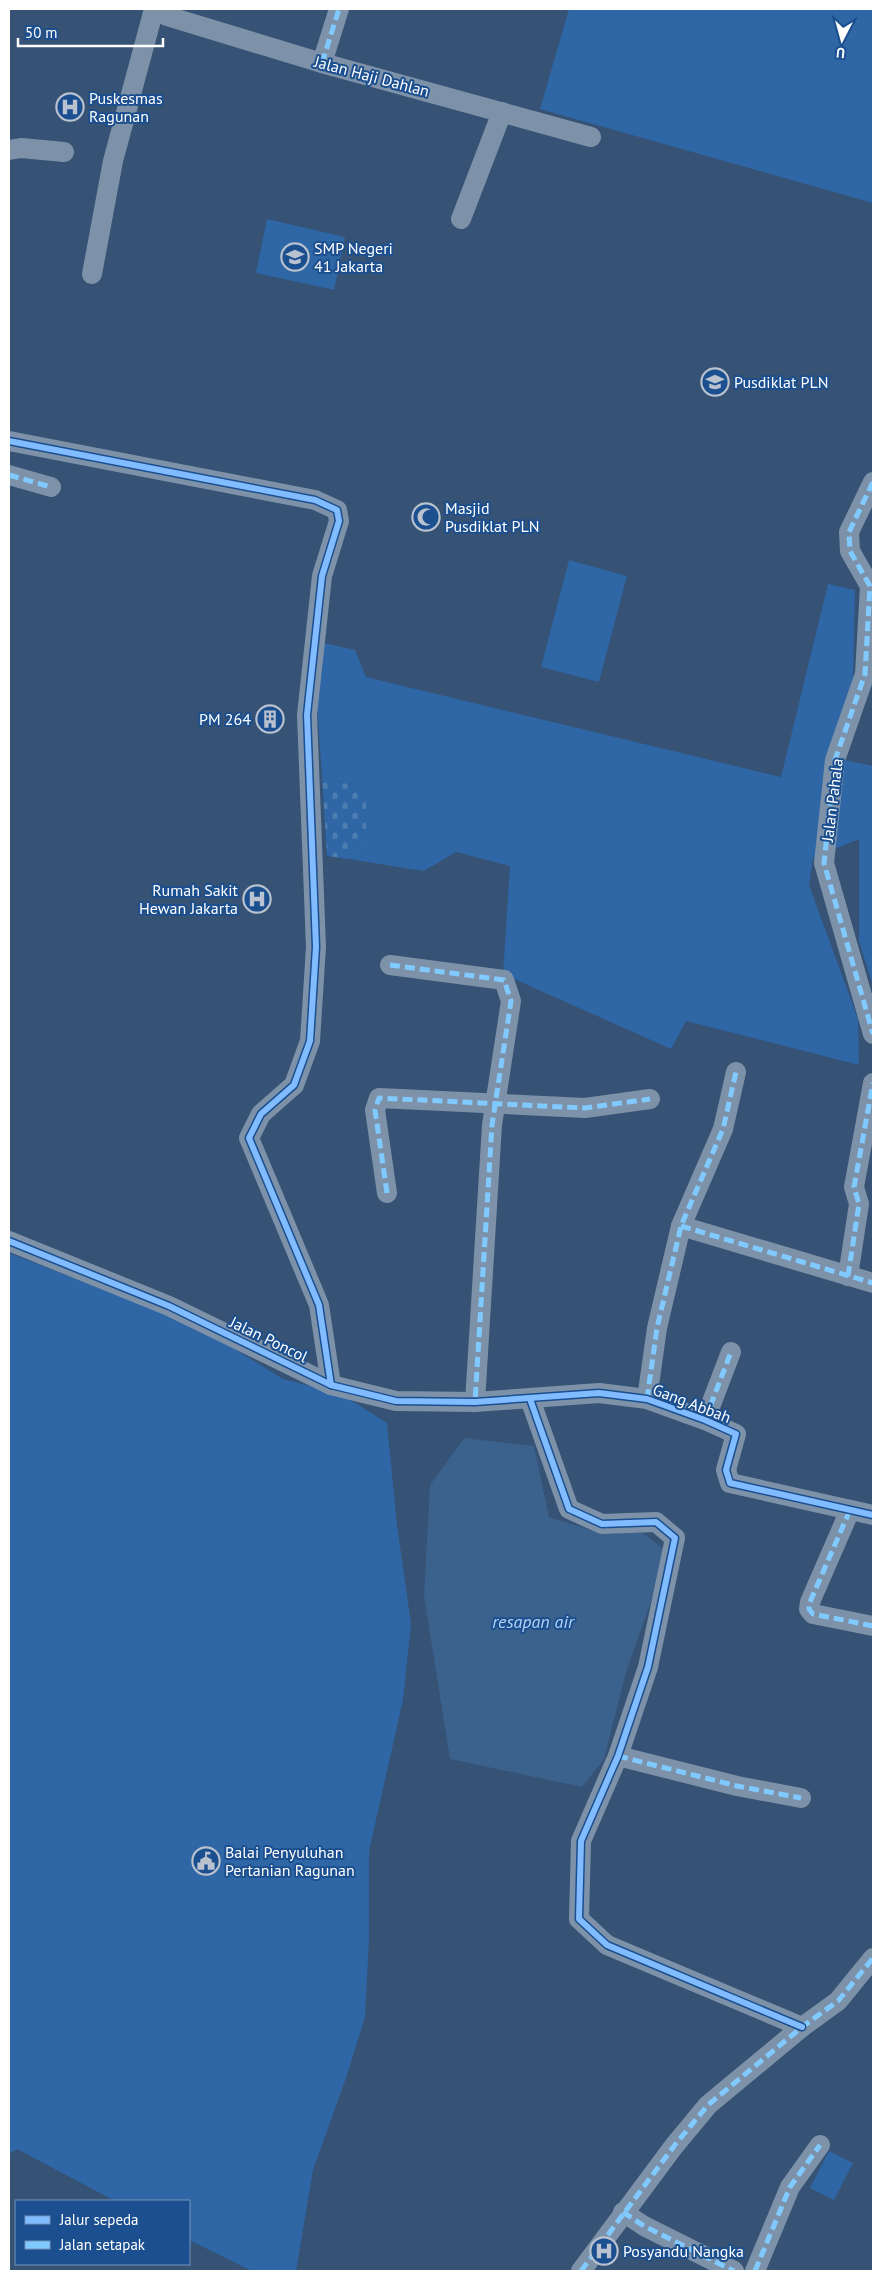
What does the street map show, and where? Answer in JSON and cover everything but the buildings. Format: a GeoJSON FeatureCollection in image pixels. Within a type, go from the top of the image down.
{"type":"FeatureCollection","features":[{"type":"Feature","properties":{"kind":"street","name":"Jalan Haji Dahlan"},"geometry":{"type":"LineString","coordinates":[[155,9],[168,16],[322,63],[591,137]]}},
{"type":"Feature","properties":{"kind":"street"},"geometry":{"type":"LineString","coordinates":[[92,274],[113,161],[155,9]]}},
{"type":"Feature","properties":{"kind":"street"},"geometry":{"type":"LineString","coordinates":[[322,63],[339,9]]}},
{"type":"Feature","properties":{"kind":"street"},"geometry":{"type":"LineString","coordinates":[[461,220],[502,112]]}},
{"type":"Feature","properties":{"kind":"street"},"geometry":{"type":"LineString","coordinates":[[9,150],[21,148],[64,152]]}},
{"type":"Feature","properties":{"kind":"street"},"geometry":{"type":"LineString","coordinates":[[9,441],[315,500],[337,510],[339,521],[322,576],[307,715],[316,948],[310,1041],[294,1085],[261,1114],[249,1138],[319,1305],[331,1385]]}},
{"type":"Feature","properties":{"kind":"street"},"geometry":{"type":"LineString","coordinates":[[9,475],[51,487]]}},
{"type":"Feature","properties":{"kind":"street","name":"Jalan Pahala"},"geometry":{"type":"LineString","coordinates":[[873,483],[849,532],[850,551],[870,586],[864,674],[835,760],[824,863],[873,1034]]}},
{"type":"Feature","properties":{"kind":"street"},"geometry":{"type":"LineString","coordinates":[[390,965],[504,980],[511,1001],[495,1103],[475,1402]]}},
{"type":"Feature","properties":{"kind":"street"},"geometry":{"type":"LineString","coordinates":[[647,1399],[658,1328],[682,1226],[723,1129],[736,1072]]}},
{"type":"Feature","properties":{"kind":"street"},"geometry":{"type":"LineString","coordinates":[[848,1276],[859,1204],[854,1187],[873,1083]]}},
{"type":"Feature","properties":{"kind":"street"},"geometry":{"type":"LineString","coordinates":[[387,1193],[376,1110],[379,1098],[585,1108],[650,1099]]}},
{"type":"Feature","properties":{"kind":"street"},"geometry":{"type":"LineString","coordinates":[[682,1226],[873,1283]]}},
{"type":"Feature","properties":{"kind":"street","name":"Jalan Poncol"},"geometry":{"type":"LineString","coordinates":[[9,1241],[169,1306],[331,1385],[396,1402],[475,1402],[530,1399]]}},
{"type":"Feature","properties":{"kind":"street"},"geometry":{"type":"LineString","coordinates":[[705,1420],[731,1352]]}},
{"type":"Feature","properties":{"kind":"street","name":"Gang Abbah"},"geometry":{"type":"LineString","coordinates":[[530,1399],[599,1393],[647,1399],[705,1420],[736,1434],[726,1470],[730,1483],[873,1515]]}},
{"type":"Feature","properties":{"kind":"street"},"geometry":{"type":"LineString","coordinates":[[530,1399],[569,1509],[602,1524],[656,1522],[675,1538],[648,1667],[618,1756],[581,1841],[579,1919],[607,1945],[802,2027]]}},
{"type":"Feature","properties":{"kind":"street"},"geometry":{"type":"LineString","coordinates":[[850,1510],[810,1602],[809,1609],[813,1614],[873,1626]]}},
{"type":"Feature","properties":{"kind":"street"},"geometry":{"type":"LineString","coordinates":[[618,1756],[737,1786],[801,1798]]}},
{"type":"Feature","properties":{"kind":"street"},"geometry":{"type":"LineString","coordinates":[[580,2271],[708,2105],[802,2027],[838,2001],[873,1958]]}},
{"type":"Feature","properties":{"kind":"street"},"geometry":{"type":"LineString","coordinates":[[755,2271],[790,2187],[820,2145]]}},
{"type":"Feature","properties":{"kind":"street"},"geometry":{"type":"LineString","coordinates":[[624,2212],[644,2226],[734,2271]]}},
{"type":"Feature","properties":{"kind":"green space"},"geometry":{"type":"Polygon","coordinates":[[[569,9],[873,9],[873,203],[540,109],[569,9]]]}},
{"type":"Feature","properties":{"kind":"green space"},"geometry":{"type":"Polygon","coordinates":[[[267,219],[345,237],[334,290],[256,273],[267,219]]]}},
{"type":"Feature","properties":{"kind":"green space"},"geometry":{"type":"Polygon","coordinates":[[[569,560],[627,576],[599,682],[541,667],[569,560]]]}},
{"type":"Feature","properties":{"kind":"green space"},"geometry":{"type":"Polygon","coordinates":[[[828,584],[855,590],[853,684],[826,756],[873,766],[873,986],[859,941],[859,839],[813,858],[809,885],[858,1019],[859,1065],[686,1021],[671,1049],[503,974],[510,866],[456,852],[424,871],[348,859],[366,840],[366,790],[322,776],[316,691],[315,641],[355,650],[366,677],[781,777],[828,584]]]}},
{"type":"Feature","properties":{"kind":"green space"},"geometry":{"type":"Polygon","coordinates":[[[322,776],[366,790],[366,841],[348,859],[327,856],[322,776]]]}},
{"type":"Feature","properties":{"kind":"green space"},"geometry":{"type":"Polygon","coordinates":[[[9,1253],[201,1328],[283,1379],[341,1394],[387,1423],[397,1525],[411,1624],[403,1700],[369,1851],[369,1941],[365,2017],[346,2078],[313,2170],[296,2271],[252,2271],[190,2240],[190,2200],[113,2200],[17,2149],[9,2154],[9,1253]]]}},
{"type":"Feature","properties":{"kind":"green space"},"geometry":{"type":"Polygon","coordinates":[[[829,2151],[853,2163],[834,2200],[810,2188],[829,2151]]]}},
{"type":"Feature","properties":{"kind":"water","name":"resapan air"},"geometry":{"type":"Polygon","coordinates":[[[464,1438],[534,1446],[549,1517],[604,1534],[642,1532],[668,1553],[626,1672],[604,1759],[582,1787],[450,1759],[424,1596],[430,1485],[464,1438]]]}},
{"type":"Feature","properties":{"kind":"marked path"},"geometry":{"type":"LineString","coordinates":[[322,63],[339,9]]}},
{"type":"Feature","properties":{"kind":"marked path"},"geometry":{"type":"LineString","coordinates":[[9,475],[51,487]]}},
{"type":"Feature","properties":{"kind":"marked path"},"geometry":{"type":"LineString","coordinates":[[873,482],[849,532],[850,551],[870,586],[865,674],[835,760],[824,863],[873,1034]]}},
{"type":"Feature","properties":{"kind":"marked path"},"geometry":{"type":"LineString","coordinates":[[390,965],[504,980],[511,1001],[492,1125],[475,1402]]}},
{"type":"Feature","properties":{"kind":"marked path"},"geometry":{"type":"LineString","coordinates":[[647,1399],[657,1328],[681,1226],[723,1129],[736,1072]]}},
{"type":"Feature","properties":{"kind":"marked path"},"geometry":{"type":"LineString","coordinates":[[848,1276],[859,1204],[854,1187],[873,1083]]}},
{"type":"Feature","properties":{"kind":"marked path"},"geometry":{"type":"LineString","coordinates":[[387,1193],[375,1110],[379,1098],[585,1108],[650,1099]]}},
{"type":"Feature","properties":{"kind":"marked path"},"geometry":{"type":"LineString","coordinates":[[681,1226],[873,1283]]}},
{"type":"Feature","properties":{"kind":"marked path"},"geometry":{"type":"LineString","coordinates":[[705,1420],[731,1352]]}},
{"type":"Feature","properties":{"kind":"marked path"},"geometry":{"type":"LineString","coordinates":[[850,1510],[810,1602],[809,1609],[813,1614],[873,1626]]}},
{"type":"Feature","properties":{"kind":"marked path"},"geometry":{"type":"LineString","coordinates":[[618,1756],[737,1786],[801,1798]]}},
{"type":"Feature","properties":{"kind":"marked path"},"geometry":{"type":"LineString","coordinates":[[581,2271],[674,2146],[708,2105],[802,2027],[838,2001],[873,1958]]}},
{"type":"Feature","properties":{"kind":"marked path"},"geometry":{"type":"LineString","coordinates":[[755,2271],[790,2187],[820,2145]]}},
{"type":"Feature","properties":{"kind":"marked path"},"geometry":{"type":"LineString","coordinates":[[623,2212],[644,2226],[734,2271]]}},
{"type":"Feature","properties":{"kind":"cycle path"},"geometry":{"type":"LineString","coordinates":[[9,441],[315,500],[337,510],[339,521],[322,576],[307,715],[316,947],[310,1041],[294,1085],[261,1114],[249,1138],[319,1305],[331,1385]]}},
{"type":"Feature","properties":{"kind":"cycle path"},"geometry":{"type":"LineString","coordinates":[[9,1241],[169,1306],[331,1385],[396,1401],[475,1402],[599,1393],[647,1399],[705,1420],[736,1434],[726,1470],[730,1483],[873,1515]]}},
{"type":"Feature","properties":{"kind":"cycle path"},"geometry":{"type":"LineString","coordinates":[[530,1399],[569,1509],[602,1524],[656,1522],[675,1538],[648,1667],[618,1756],[581,1841],[579,1919],[607,1945],[802,2027]]}},
{"type":"Feature","properties":{"kind":"place","name":"Puskesmas Ragunan"},"geometry":{"type":"Point","coordinates":[70,107]}},
{"type":"Feature","properties":{"kind":"place","name":"SMP Negeri 41 Jakarta"},"geometry":{"type":"Point","coordinates":[295,257]}},
{"type":"Feature","properties":{"kind":"place","name":"Pusdiklat PLN"},"geometry":{"type":"Point","coordinates":[715,382]}},
{"type":"Feature","properties":{"kind":"place","name":"Masjid Pusdiklat PLN"},"geometry":{"type":"Point","coordinates":[426,517]}},
{"type":"Feature","properties":{"kind":"place","name":"PM 264"},"geometry":{"type":"Point","coordinates":[270,719]}},
{"type":"Feature","properties":{"kind":"place","name":"Rumah Sakit Hewan Jakarta"},"geometry":{"type":"Point","coordinates":[257,899]}},
{"type":"Feature","properties":{"kind":"place","name":"Balai Penyuluhan Pertanian Ragunan"},"geometry":{"type":"Point","coordinates":[206,1861]}},
{"type":"Feature","properties":{"kind":"place","name":"Posyandu Nangka"},"geometry":{"type":"Point","coordinates":[604,2251]}}]}
